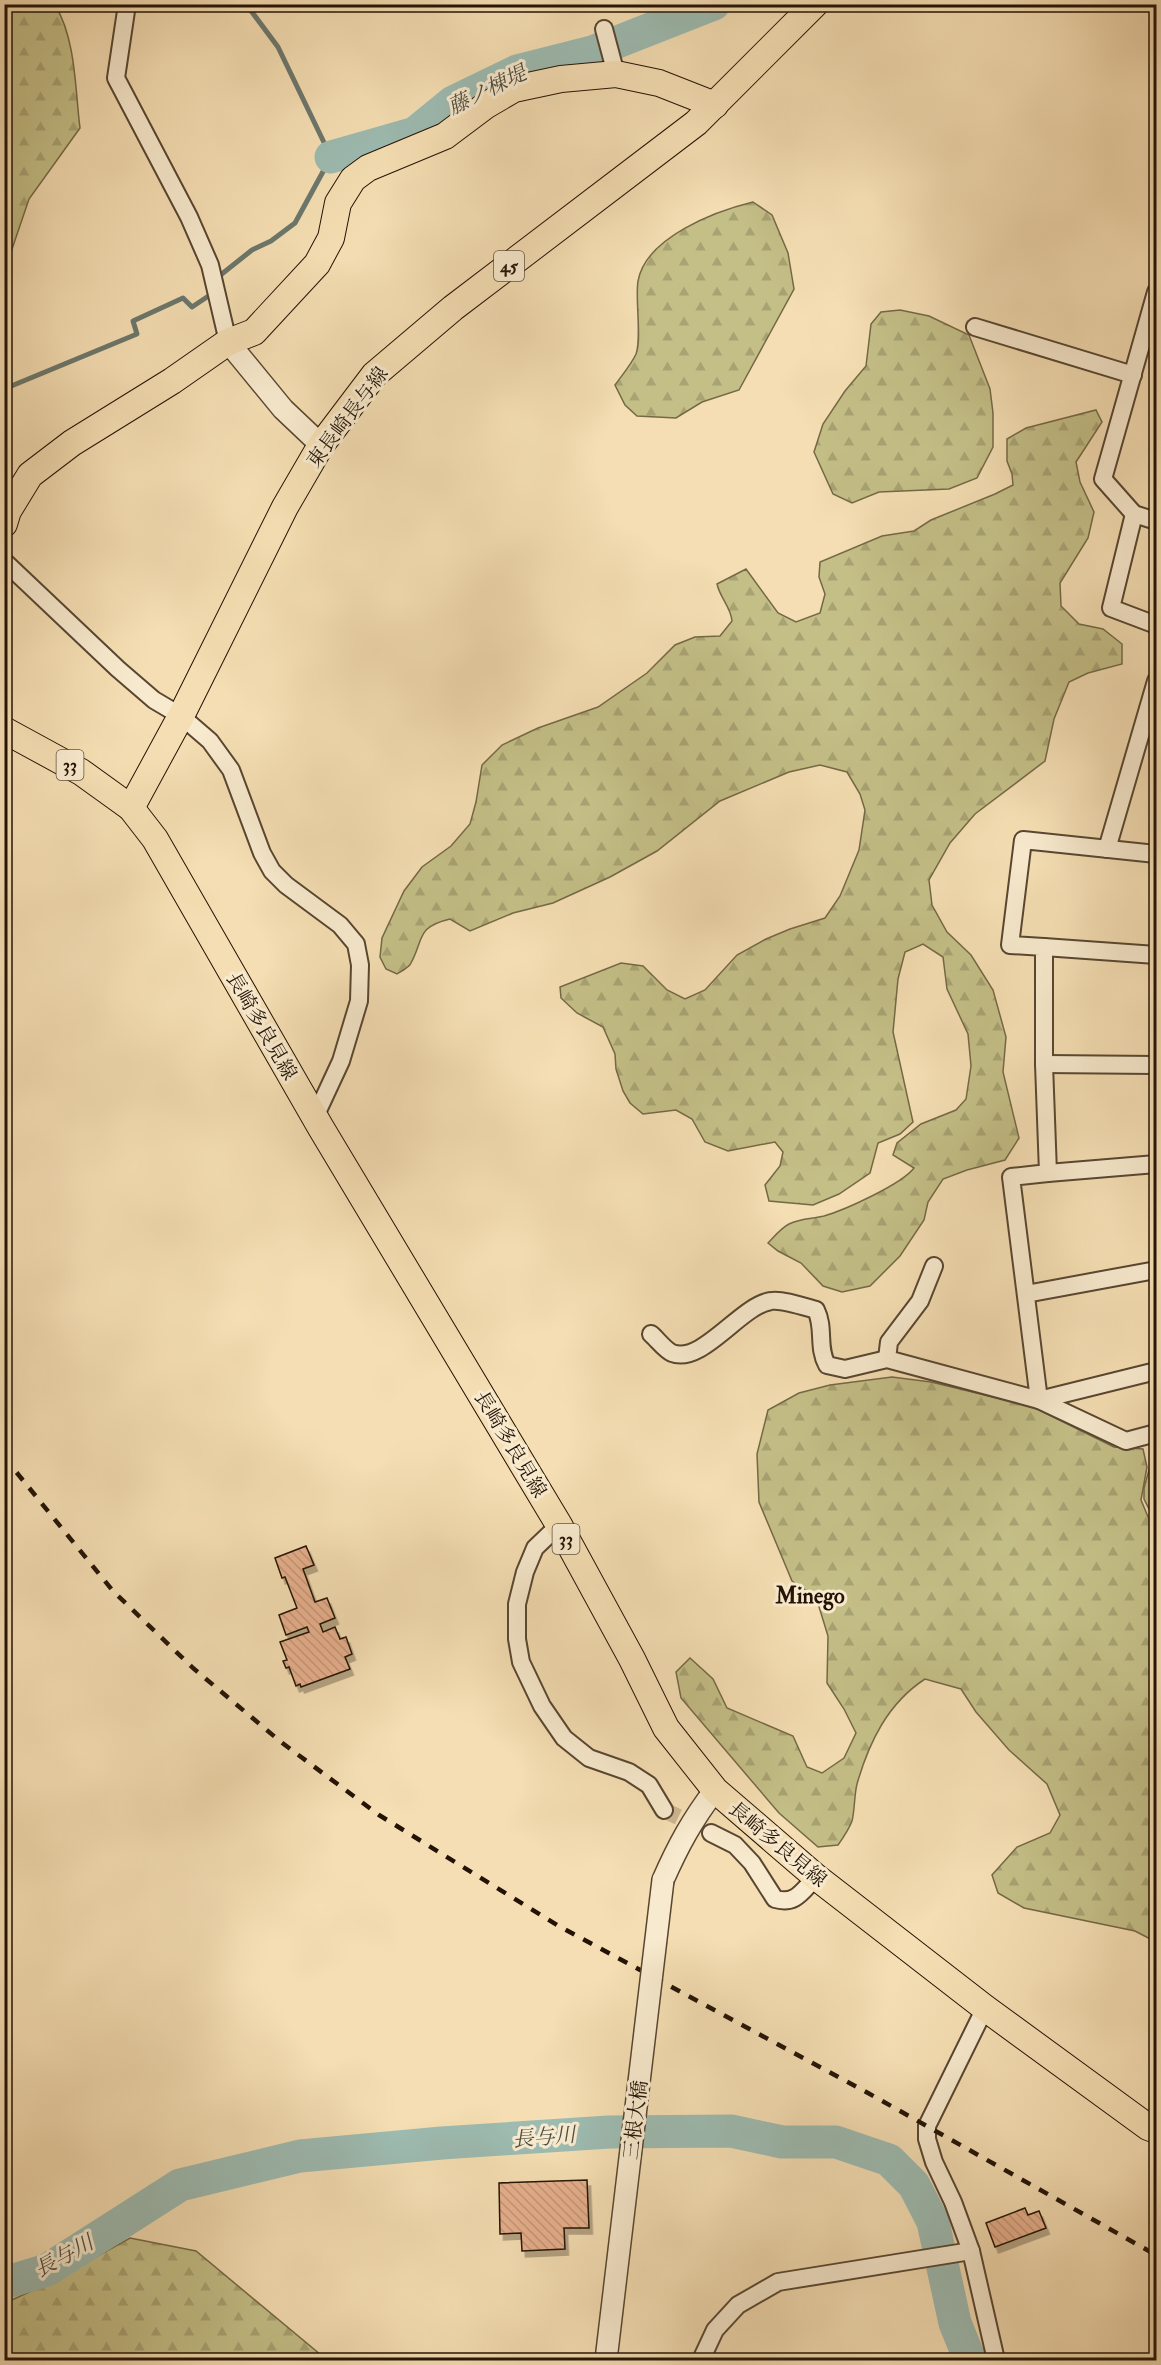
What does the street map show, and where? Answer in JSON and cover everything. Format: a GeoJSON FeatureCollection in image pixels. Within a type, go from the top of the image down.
{"type":"FeatureCollection","features":[{"type":"Feature","properties":{"kind":"main road","name":"東長崎長与線"},"geometry":{"type":"LineString","coordinates":[[131,808],[181,716],[285,507],[321,445],[374,375],[453,308],[696,123],[815,4]]}},
{"type":"Feature","properties":{"kind":"main road"},"geometry":{"type":"LineString","coordinates":[[4,524],[8,511],[30,475],[72,443],[172,381],[228,342],[254,332],[317,264],[331,238],[338,203],[353,179],[368,168],[445,136],[485,106],[514,89],[561,79],[616,74],[659,84],[715,105]]}},
{"type":"Feature","properties":{"kind":"main road","name":"長崎多良見線"},"geometry":{"type":"LineString","coordinates":[[4,730],[81,772],[131,808],[155,839],[315,1117],[559,1525],[632,1659],[666,1728],[715,1790],[816,1877],[986,2008],[1148,2127],[1156,2130]]}},
{"type":"Feature","properties":{"kind":"street"},"geometry":{"type":"LineString","coordinates":[[125,4],[126,11],[116,78],[189,217],[210,265],[228,342],[283,409],[321,445]]}},
{"type":"Feature","properties":{"kind":"street"},"geometry":{"type":"LineString","coordinates":[[604,29],[616,74]]}},
{"type":"Feature","properties":{"kind":"street"},"geometry":{"type":"LineString","coordinates":[[1156,292],[1103,479],[1134,514],[1156,521]]}},
{"type":"Feature","properties":{"kind":"street"},"geometry":{"type":"LineString","coordinates":[[975,327],[1133,375]]}},
{"type":"Feature","properties":{"kind":"street"},"geometry":{"type":"LineString","coordinates":[[1134,514],[1111,608],[1156,624]]}},
{"type":"Feature","properties":{"kind":"street"},"geometry":{"type":"LineString","coordinates":[[4,561],[118,669],[154,700],[181,716],[210,741],[231,770],[262,853],[272,871],[286,885],[340,925],[356,944],[360,965],[360,1001],[341,1061],[315,1117]]}},
{"type":"Feature","properties":{"kind":"street"},"geometry":{"type":"LineString","coordinates":[[1107,849],[1156,681]]}},
{"type":"Feature","properties":{"kind":"street"},"geometry":{"type":"LineString","coordinates":[[1156,854],[1023,840],[1010,945],[1156,955]]}},
{"type":"Feature","properties":{"kind":"street"},"geometry":{"type":"LineString","coordinates":[[1044,947],[1047,1173]]}},
{"type":"Feature","properties":{"kind":"street"},"geometry":{"type":"LineString","coordinates":[[1044,1064],[1156,1065]]}},
{"type":"Feature","properties":{"kind":"street"},"geometry":{"type":"LineString","coordinates":[[1039,1400],[1011,1177],[1156,1164]]}},
{"type":"Feature","properties":{"kind":"street"},"geometry":{"type":"LineString","coordinates":[[887,1359],[889,1342],[920,1301],[934,1266]]}},
{"type":"Feature","properties":{"kind":"street"},"geometry":{"type":"LineString","coordinates":[[1026,1294],[1156,1270]]}},
{"type":"Feature","properties":{"kind":"street"},"geometry":{"type":"LineString","coordinates":[[651,1334],[671,1353],[684,1354],[714,1340],[745,1313],[771,1301],[816,1310],[822,1320],[821,1354],[827,1365],[844,1369],[887,1359],[1039,1400],[1126,1441],[1156,1433]]}},
{"type":"Feature","properties":{"kind":"street"},"geometry":{"type":"LineString","coordinates":[[1039,1400],[1156,1371]]}},
{"type":"Feature","properties":{"kind":"street"},"geometry":{"type":"LineString","coordinates":[[559,1525],[535,1548],[525,1572],[517,1604],[521,1662],[542,1706],[564,1738],[589,1758],[629,1772],[649,1785],[664,1810]]}},
{"type":"Feature","properties":{"kind":"street","name":"三根大橋"},"geometry":{"type":"LineString","coordinates":[[606,2361],[663,1880],[681,1839],[715,1790]]}},
{"type":"Feature","properties":{"kind":"street"},"geometry":{"type":"LineString","coordinates":[[711,1833],[735,1845],[741,1851],[752,1863],[775,1899],[786,1903],[795,1899],[816,1877]]}},
{"type":"Feature","properties":{"kind":"street"},"geometry":{"type":"LineString","coordinates":[[986,2008],[927,2126],[927,2139],[934,2162],[953,2202],[996,2361]]}},
{"type":"Feature","properties":{"kind":"street"},"geometry":{"type":"LineString","coordinates":[[701,2361],[715,2330],[738,2305],[778,2282],[966,2252]]}},
{"type":"Feature","properties":{"kind":"green space"},"geometry":{"type":"Polygon","coordinates":[[[5,4],[55,5],[62,18],[71,49],[80,128],[29,199],[10,255],[5,258],[5,4]]]}},
{"type":"Feature","properties":{"kind":"green space"},"geometry":{"type":"Polygon","coordinates":[[[753,202],[772,215],[788,253],[794,289],[739,390],[702,402],[676,418],[637,416],[625,405],[615,385],[632,362],[638,347],[637,289],[644,265],[654,251],[685,228],[702,219],[753,202]]]}},
{"type":"Feature","properties":{"kind":"green space"},"geometry":{"type":"Polygon","coordinates":[[[900,310],[929,316],[969,335],[990,389],[993,447],[977,478],[949,489],[879,492],[852,503],[833,494],[814,452],[823,424],[845,391],[866,366],[871,324],[881,312],[900,310]]]}},
{"type":"Feature","properties":{"kind":"green space"},"geometry":{"type":"Polygon","coordinates":[[[1096,410],[1102,422],[1076,462],[1080,482],[1094,512],[1088,538],[1060,583],[1061,606],[1079,624],[1103,629],[1122,644],[1122,664],[1088,673],[1069,682],[1054,719],[1045,761],[975,814],[950,843],[929,880],[932,905],[947,932],[971,955],[993,990],[1006,1037],[1003,1072],[1019,1138],[1005,1160],[943,1179],[928,1202],[924,1220],[900,1256],[870,1286],[842,1292],[823,1286],[801,1263],[768,1243],[789,1224],[824,1216],[845,1208],[886,1189],[908,1174],[914,1168],[893,1155],[897,1143],[921,1124],[956,1110],[966,1099],[971,1066],[968,1034],[947,989],[943,957],[923,944],[905,952],[898,979],[893,1032],[913,1122],[900,1134],[878,1143],[870,1173],[839,1194],[813,1205],[769,1201],[765,1185],[780,1166],[783,1152],[775,1142],[728,1151],[705,1142],[692,1119],[676,1110],[643,1114],[630,1103],[623,1091],[616,1069],[615,1054],[603,1027],[577,1013],[561,998],[560,987],[621,963],[643,966],[667,990],[685,999],[705,990],[737,955],[766,939],[825,918],[840,896],[859,850],[865,810],[860,794],[847,772],[820,765],[789,772],[720,801],[657,851],[610,877],[553,903],[513,913],[470,931],[450,919],[439,922],[426,930],[410,965],[397,974],[386,969],[380,957],[382,938],[404,891],[422,867],[451,846],[470,824],[482,765],[502,745],[538,728],[598,707],[647,673],[675,645],[695,637],[720,636],[732,621],[730,611],[717,584],[746,569],[778,613],[796,622],[820,613],[825,594],[819,577],[820,562],[882,536],[914,531],[931,520],[1013,485],[1007,461],[1007,439],[1026,428],[1096,410]]]}},
{"type":"Feature","properties":{"kind":"green space"},"geometry":{"type":"Polygon","coordinates":[[[892,1377],[931,1382],[1031,1406],[1114,1447],[1143,1449],[1147,1467],[1141,1500],[1151,1524],[1156,1553],[1156,1942],[1135,1931],[1024,1908],[998,1893],[992,1875],[1017,1847],[1050,1833],[1060,1815],[1047,1784],[1009,1750],[976,1712],[961,1689],[925,1679],[900,1700],[890,1712],[867,1753],[857,1784],[853,1816],[848,1830],[838,1845],[818,1847],[779,1813],[681,1698],[676,1672],[690,1658],[713,1679],[727,1708],[793,1736],[807,1767],[822,1773],[844,1758],[856,1733],[827,1683],[828,1636],[816,1597],[792,1581],[759,1502],[757,1454],[768,1410],[799,1393],[830,1385],[892,1377]]]}},
{"type":"Feature","properties":{"kind":"green space"},"geometry":{"type":"Polygon","coordinates":[[[1156,1453],[1156,1537],[1153,1517],[1144,1499],[1144,1488],[1152,1459],[1156,1453]]]}},
{"type":"Feature","properties":{"kind":"green space"},"geometry":{"type":"Polygon","coordinates":[[[130,2238],[196,2251],[321,2355],[324,2360],[5,2360],[5,2303],[49,2283],[130,2238]]]}},
{"type":"Feature","properties":{"kind":"building"},"geometry":{"type":"Polygon","coordinates":[[[306,1546],[314,1565],[303,1569],[315,1602],[327,1598],[335,1618],[320,1624],[323,1632],[335,1627],[340,1639],[346,1637],[352,1654],[345,1657],[350,1669],[301,1687],[300,1684],[296,1686],[289,1667],[286,1668],[283,1661],[287,1660],[280,1642],[309,1632],[307,1627],[286,1635],[279,1615],[297,1608],[275,1558],[306,1546]]]}},
{"type":"Feature","properties":{"kind":"building"},"geometry":{"type":"Polygon","coordinates":[[[587,2180],[589,2228],[564,2228],[565,2249],[522,2251],[521,2233],[500,2234],[499,2183],[587,2180]]]}},
{"type":"Feature","properties":{"kind":"building"},"geometry":{"type":"Polygon","coordinates":[[[1025,2208],[1028,2215],[1039,2211],[1046,2228],[995,2247],[986,2223],[1025,2208]]]}},
{"type":"Feature","properties":{"kind":"waterway","name":"藤ノ棟堤"},"geometry":{"type":"LineString","coordinates":[[218,277],[252,250],[271,241],[295,223],[331,157],[278,47],[246,4]]}},
{"type":"Feature","properties":{"kind":"waterway","name":"藤ノ棟堤"},"geometry":{"type":"LineString","coordinates":[[331,157],[415,133],[453,102],[517,71],[592,52],[714,4]]}},
{"type":"Feature","properties":{"kind":"waterway"},"geometry":{"type":"LineString","coordinates":[[4,389],[137,334],[133,321],[183,298],[192,307],[213,293]]}},
{"type":"Feature","properties":{"kind":"waterway","name":"長与川"},"geometry":{"type":"LineString","coordinates":[[4,2283],[47,2270],[180,2185],[300,2156],[442,2143],[609,2132],[731,2131],[782,2142],[836,2142],[889,2160],[914,2185],[933,2222],[955,2323],[970,2360]]}},
{"type":"Feature","properties":{"kind":"tunnel"},"geometry":{"type":"LineString","coordinates":[[664,1810],[711,1833]]}},
{"type":"Feature","properties":{"kind":"railway"},"geometry":{"type":"LineString","coordinates":[[4,1457],[113,1591],[193,1668],[281,1742],[379,1815],[557,1925],[868,2093],[1156,2255]]}},
{"type":"Feature","properties":{"kind":"district","name":"Minego"},"geometry":{"type":"Point","coordinates":[810,1595]}}]}
